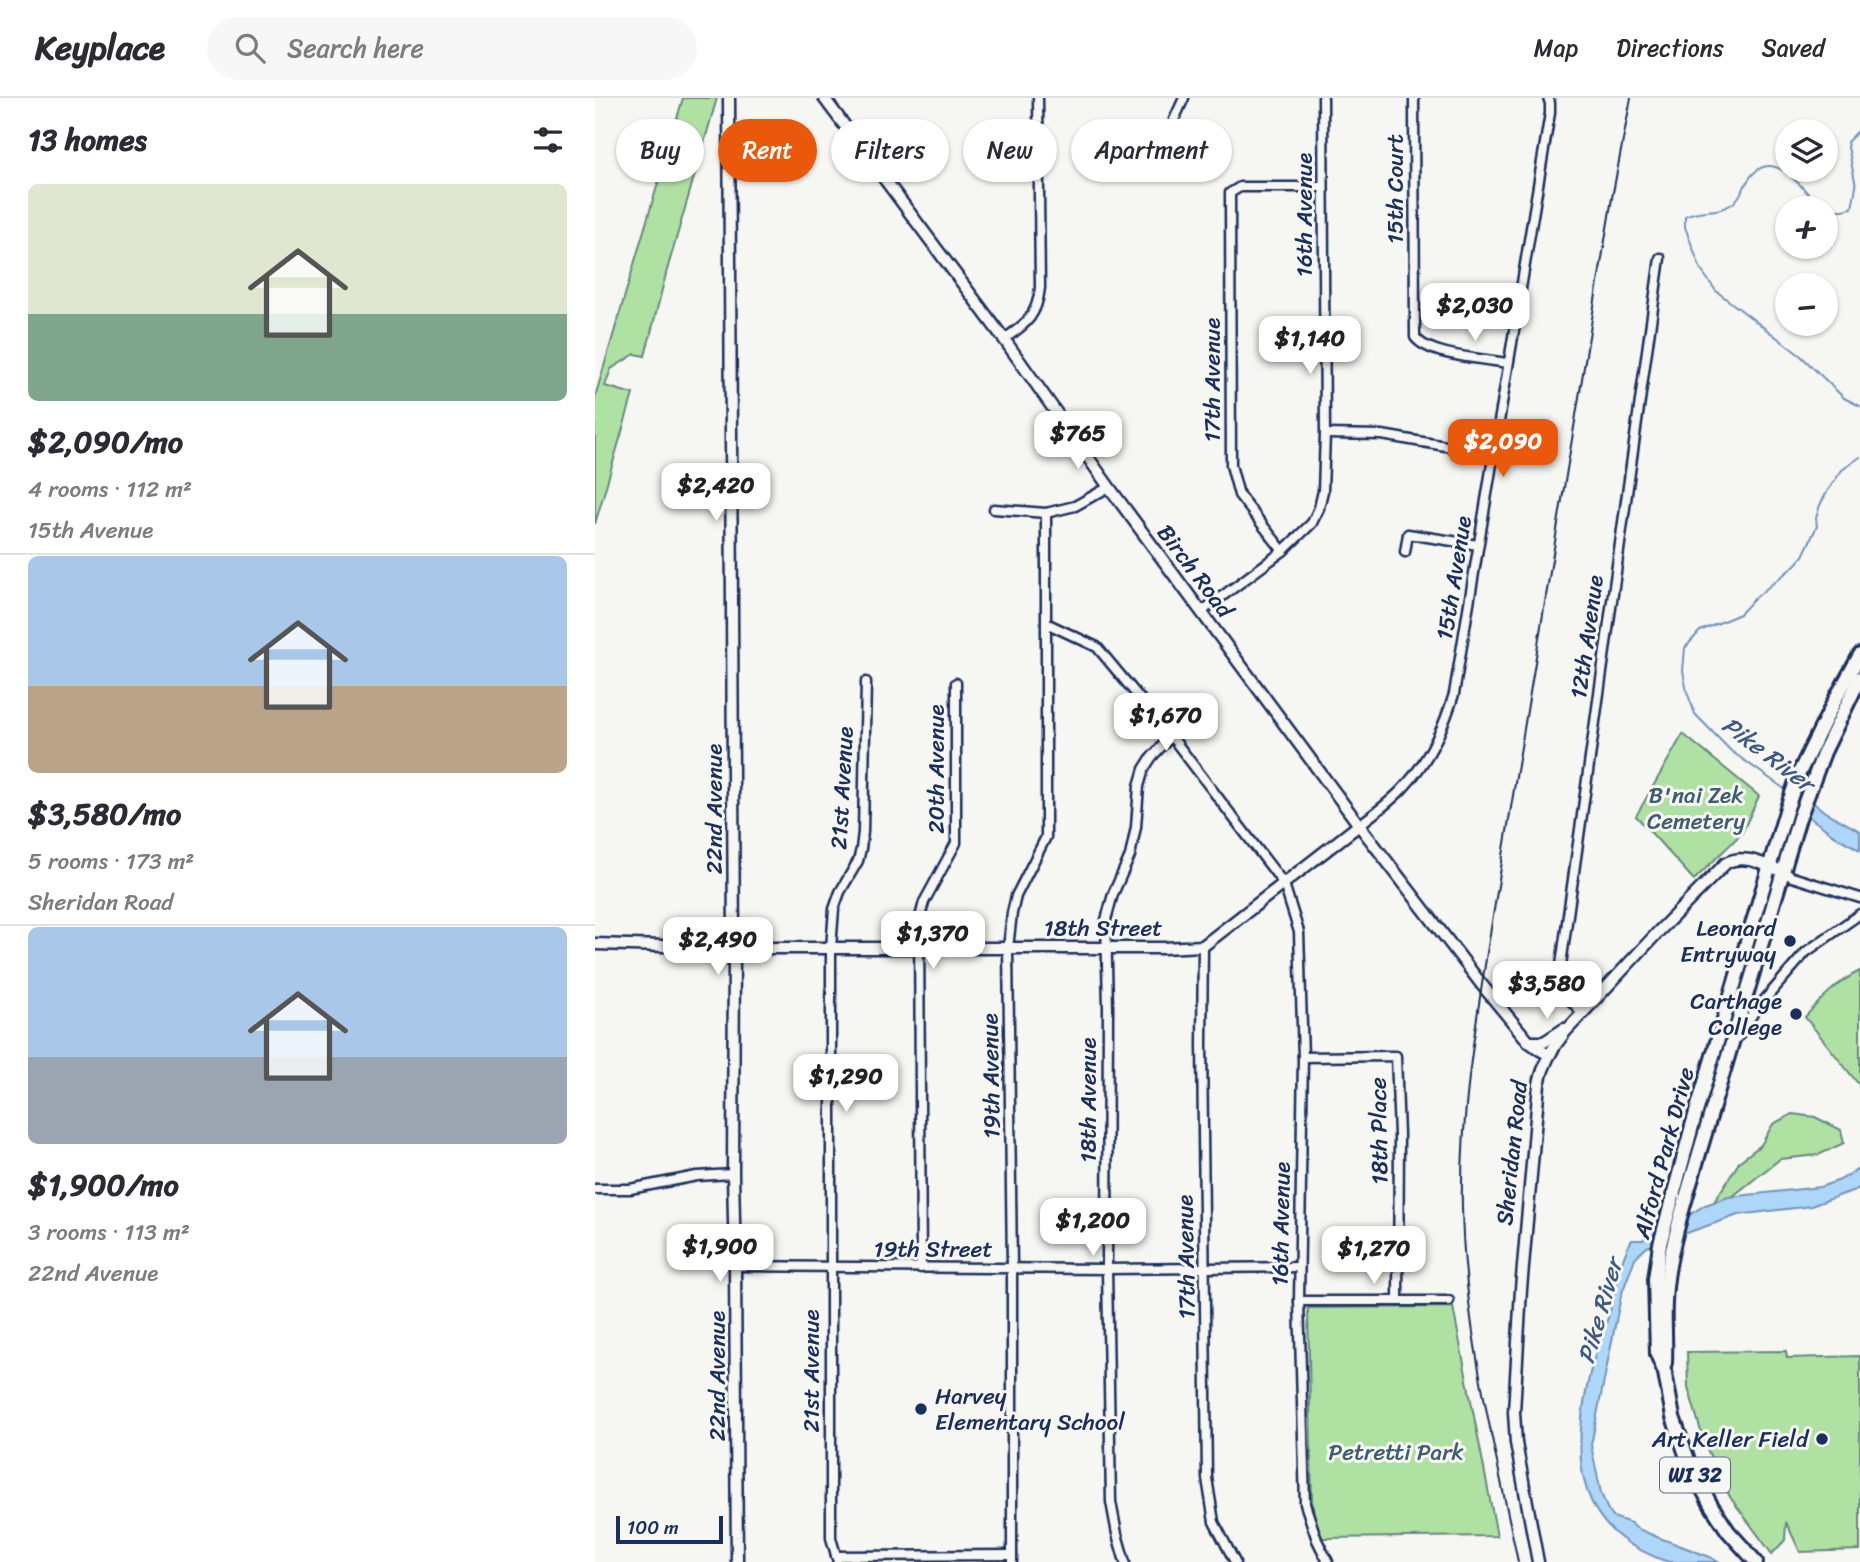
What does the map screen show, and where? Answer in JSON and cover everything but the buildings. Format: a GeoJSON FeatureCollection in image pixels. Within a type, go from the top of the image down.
{"type":"FeatureCollection","features":[{"type":"Feature","properties":{"kind":"main road","name":"WI 32"},"geometry":{"type":"LineString","coordinates":[[1769,866],[1799,774],[1860,655]]}},
{"type":"Feature","properties":{"kind":"main road","name":"WI 32"},"geometry":{"type":"LineString","coordinates":[[1784,872],[1811,783],[1860,678]]}},
{"type":"Feature","properties":{"kind":"main road","name":"Alford Park Drive"},"geometry":{"type":"LineString","coordinates":[[1665,1373],[1657,1354],[1655,1327],[1658,1252],[1769,866]]}},
{"type":"Feature","properties":{"kind":"main road","name":"Alford Park Drive"},"geometry":{"type":"LineString","coordinates":[[1756,1562],[1728,1531],[1690,1466],[1673,1417],[1665,1373],[1665,1301],[1672,1247],[1727,1054],[1784,872]]}},
{"type":"Feature","properties":{"kind":"street","name":"22nd Avenue"},"geometry":{"type":"LineString","coordinates":[[729,98],[737,1562]]}},
{"type":"Feature","properties":{"kind":"street","name":"Birch Road"},"geometry":{"type":"LineString","coordinates":[[824,98],[1004,339],[1108,487],[1359,825],[1529,1042],[1549,1055]]}},
{"type":"Feature","properties":{"kind":"street"},"geometry":{"type":"LineString","coordinates":[[1004,339],[1025,325],[1034,314],[1039,301],[1038,98]]}},
{"type":"Feature","properties":{"kind":"street"},"geometry":{"type":"LineString","coordinates":[[1174,119],[1184,98]]}},
{"type":"Feature","properties":{"kind":"street","name":"16th Avenue"},"geometry":{"type":"LineString","coordinates":[[1201,612],[1283,551],[1312,523],[1319,508],[1323,491],[1325,434],[1323,98]]}},
{"type":"Feature","properties":{"kind":"street","name":"15th Court"},"geometry":{"type":"LineString","coordinates":[[1415,98],[1415,337],[1437,351],[1508,363]]}},
{"type":"Feature","properties":{"kind":"street","name":"15th Avenue"},"geometry":{"type":"LineString","coordinates":[[1359,825],[1407,784],[1441,730],[1454,694],[1550,113],[1548,98]]}},
{"type":"Feature","properties":{"kind":"street","name":"17th Avenue"},"geometry":{"type":"LineString","coordinates":[[1283,551],[1239,495],[1231,465],[1230,193],[1240,187],[1323,187]]}},
{"type":"Feature","properties":{"kind":"street","name":"12th Avenue"},"geometry":{"type":"LineString","coordinates":[[1583,1013],[1563,992],[1560,972],[1660,258]]}},
{"type":"Feature","properties":{"kind":"street"},"geometry":{"type":"LineString","coordinates":[[1325,434],[1383,435],[1492,454]]}},
{"type":"Feature","properties":{"kind":"street"},"geometry":{"type":"LineString","coordinates":[[994,509],[1046,513],[1075,506],[1108,487]]}},
{"type":"Feature","properties":{"kind":"street","name":"19th Avenue"},"geometry":{"type":"LineString","coordinates":[[1012,1559],[1008,948],[1016,895],[1046,837],[1046,513]]}},
{"type":"Feature","properties":{"kind":"street"},"geometry":{"type":"LineString","coordinates":[[1405,552],[1408,534],[1478,545]]}},
{"type":"Feature","properties":{"kind":"street"},"geometry":{"type":"LineString","coordinates":[[1046,623],[1097,647],[1171,736],[1284,884]]}},
{"type":"Feature","properties":{"kind":"street","name":"21st Avenue"},"geometry":{"type":"LineString","coordinates":[[837,1559],[831,1538],[831,948],[834,908],[858,861],[861,849],[866,682]]}},
{"type":"Feature","properties":{"kind":"street","name":"20th Avenue"},"geometry":{"type":"LineString","coordinates":[[921,1268],[919,921],[924,902],[956,843],[956,682]]}},
{"type":"Feature","properties":{"kind":"street","name":"18th Avenue"},"geometry":{"type":"LineString","coordinates":[[1125,1562],[1111,1502],[1106,920],[1113,894],[1130,856],[1136,827],[1139,786],[1144,769],[1171,736]]}},
{"type":"Feature","properties":{"kind":"street"},"geometry":{"type":"LineString","coordinates":[[1203,946],[1359,825]]}},
{"type":"Feature","properties":{"kind":"street","name":"Sheridan Road"},"geometry":{"type":"LineString","coordinates":[[1538,1562],[1516,1443],[1514,1412],[1522,1276],[1541,1076],[1549,1055],[1570,1026],[1726,863],[1738,858],[1745,859],[1784,872]]}},
{"type":"Feature","properties":{"kind":"street"},"geometry":{"type":"LineString","coordinates":[[1784,872],[1792,877],[1860,898]]}},
{"type":"Feature","properties":{"kind":"street","name":"16th Avenue"},"geometry":{"type":"LineString","coordinates":[[1284,884],[1299,932],[1303,1056],[1299,1301],[1305,1504],[1317,1540],[1328,1562]]}},
{"type":"Feature","properties":{"kind":"street"},"geometry":{"type":"LineString","coordinates":[[1727,1054],[1754,1012],[1806,952],[1860,914]]}},
{"type":"Feature","properties":{"kind":"street","name":"18th Street"},"geometry":{"type":"LineString","coordinates":[[595,944],[734,948],[1203,946]]}},
{"type":"Feature","properties":{"kind":"street","name":"17th Avenue"},"geometry":{"type":"LineString","coordinates":[[1203,946],[1207,1478],[1214,1522],[1235,1562]]}},
{"type":"Feature","properties":{"kind":"street"},"geometry":{"type":"LineString","coordinates":[[1529,1042],[1544,1042],[1570,1026]]}},
{"type":"Feature","properties":{"kind":"street","name":"18th Place"},"geometry":{"type":"LineString","coordinates":[[1303,1056],[1396,1056],[1400,1255],[1398,1300]]}},
{"type":"Feature","properties":{"kind":"street"},"geometry":{"type":"LineString","coordinates":[[595,1189],[630,1189],[697,1176],[733,1174]]}},
{"type":"Feature","properties":{"kind":"street","name":"19th Street"},"geometry":{"type":"LineString","coordinates":[[735,1266],[1107,1269],[1299,1267]]}},
{"type":"Feature","properties":{"kind":"street"},"geometry":{"type":"LineString","coordinates":[[1299,1301],[1450,1301]]}},
{"type":"Feature","properties":{"kind":"street"},"geometry":{"type":"LineString","coordinates":[[837,1559],[1012,1559]]}},
{"type":"Feature","properties":{"kind":"green space"},"geometry":{"type":"Polygon","coordinates":[[[683,98],[717,98],[704,143],[704,119],[677,119],[683,98]]]}},
{"type":"Feature","properties":{"kind":"green space"},"geometry":{"type":"Polygon","coordinates":[[[658,182],[693,182],[645,356],[635,354],[611,369],[605,386],[633,394],[595,524],[595,397],[658,182]]]}},
{"type":"Feature","properties":{"kind":"green space","name":"B'nai Zek Cemetery"},"geometry":{"type":"Polygon","coordinates":[[[1683,734],[1759,796],[1742,833],[1694,880],[1636,816],[1683,734]]]}},
{"type":"Feature","properties":{"kind":"green space"},"geometry":{"type":"Polygon","coordinates":[[[1860,971],[1860,1086],[1805,1017],[1823,997],[1860,971]]]}},
{"type":"Feature","properties":{"kind":"green space"},"geometry":{"type":"Polygon","coordinates":[[[1792,1114],[1815,1117],[1841,1130],[1844,1143],[1818,1155],[1780,1159],[1733,1196],[1714,1202],[1740,1161],[1761,1145],[1773,1124],[1792,1114]]]}},
{"type":"Feature","properties":{"kind":"green space","name":"Petretti Park"},"geometry":{"type":"Polygon","coordinates":[[[1453,1307],[1497,1536],[1322,1538],[1312,1502],[1308,1308],[1453,1307]]]}},
{"type":"Feature","properties":{"kind":"green space"},"geometry":{"type":"Polygon","coordinates":[[[1786,1351],[1787,1358],[1860,1356],[1860,1550],[1800,1552],[1786,1522],[1785,1540],[1772,1554],[1730,1497],[1705,1445],[1688,1387],[1687,1352],[1786,1351]]]}},
{"type":"Feature","properties":{"kind":"water"},"geometry":{"type":"Polygon","coordinates":[[[1810,800],[1825,812],[1860,831],[1860,850],[1838,838],[1806,814],[1810,800]]]}},
{"type":"Feature","properties":{"kind":"water"},"geometry":{"type":"Polygon","coordinates":[[[1860,1168],[1860,1188],[1811,1206],[1738,1215],[1647,1247],[1635,1258],[1621,1296],[1591,1445],[1601,1493],[1613,1517],[1718,1562],[1670,1562],[1631,1545],[1612,1530],[1598,1513],[1588,1493],[1580,1450],[1584,1405],[1591,1371],[1621,1265],[1632,1240],[1643,1240],[1644,1225],[1657,1225],[1686,1217],[1705,1205],[1729,1197],[1820,1187],[1840,1180],[1860,1168]]]}},
{"type":"Feature","properties":{"kind":"waterway","name":"Pike River"},"geometry":{"type":"LineString","coordinates":[[1838,210],[1852,208],[1856,186],[1847,142],[1860,129]]}},
{"type":"Feature","properties":{"kind":"waterway","name":"Pike River"},"geometry":{"type":"LineString","coordinates":[[1810,196],[1782,170],[1773,166],[1763,167],[1754,173],[1732,204],[1721,209],[1685,216],[1685,227],[1701,270],[1716,291],[1801,356],[1844,398],[1860,406]]}},
{"type":"Feature","properties":{"kind":"waterway","name":"Pike River"},"geometry":{"type":"LineString","coordinates":[[1786,790],[1731,751],[1695,714],[1683,671],[1685,648],[1700,631],[1740,614],[1793,567],[1803,556],[1817,526],[1816,518],[1828,490],[1842,470],[1860,457]]}},
{"type":"Feature","properties":{"kind":"railway"},"geometry":{"type":"LineString","coordinates":[[1518,1562],[1490,1430],[1468,1297],[1462,1207],[1464,1137],[1470,1067],[1485,963],[1631,98]]}},
{"type":"Feature","properties":{"kind":"place","name":"Leonard Entryway"},"geometry":{"type":"Point","coordinates":[1790,941]}},
{"type":"Feature","properties":{"kind":"place","name":"Carthage College"},"geometry":{"type":"Point","coordinates":[1796,1014]}},
{"type":"Feature","properties":{"kind":"place","name":"Harvey Elementary School"},"geometry":{"type":"Point","coordinates":[921,1409]}},
{"type":"Feature","properties":{"kind":"place","name":"Art Keller Field"},"geometry":{"type":"Point","coordinates":[1822,1439]}}]}
